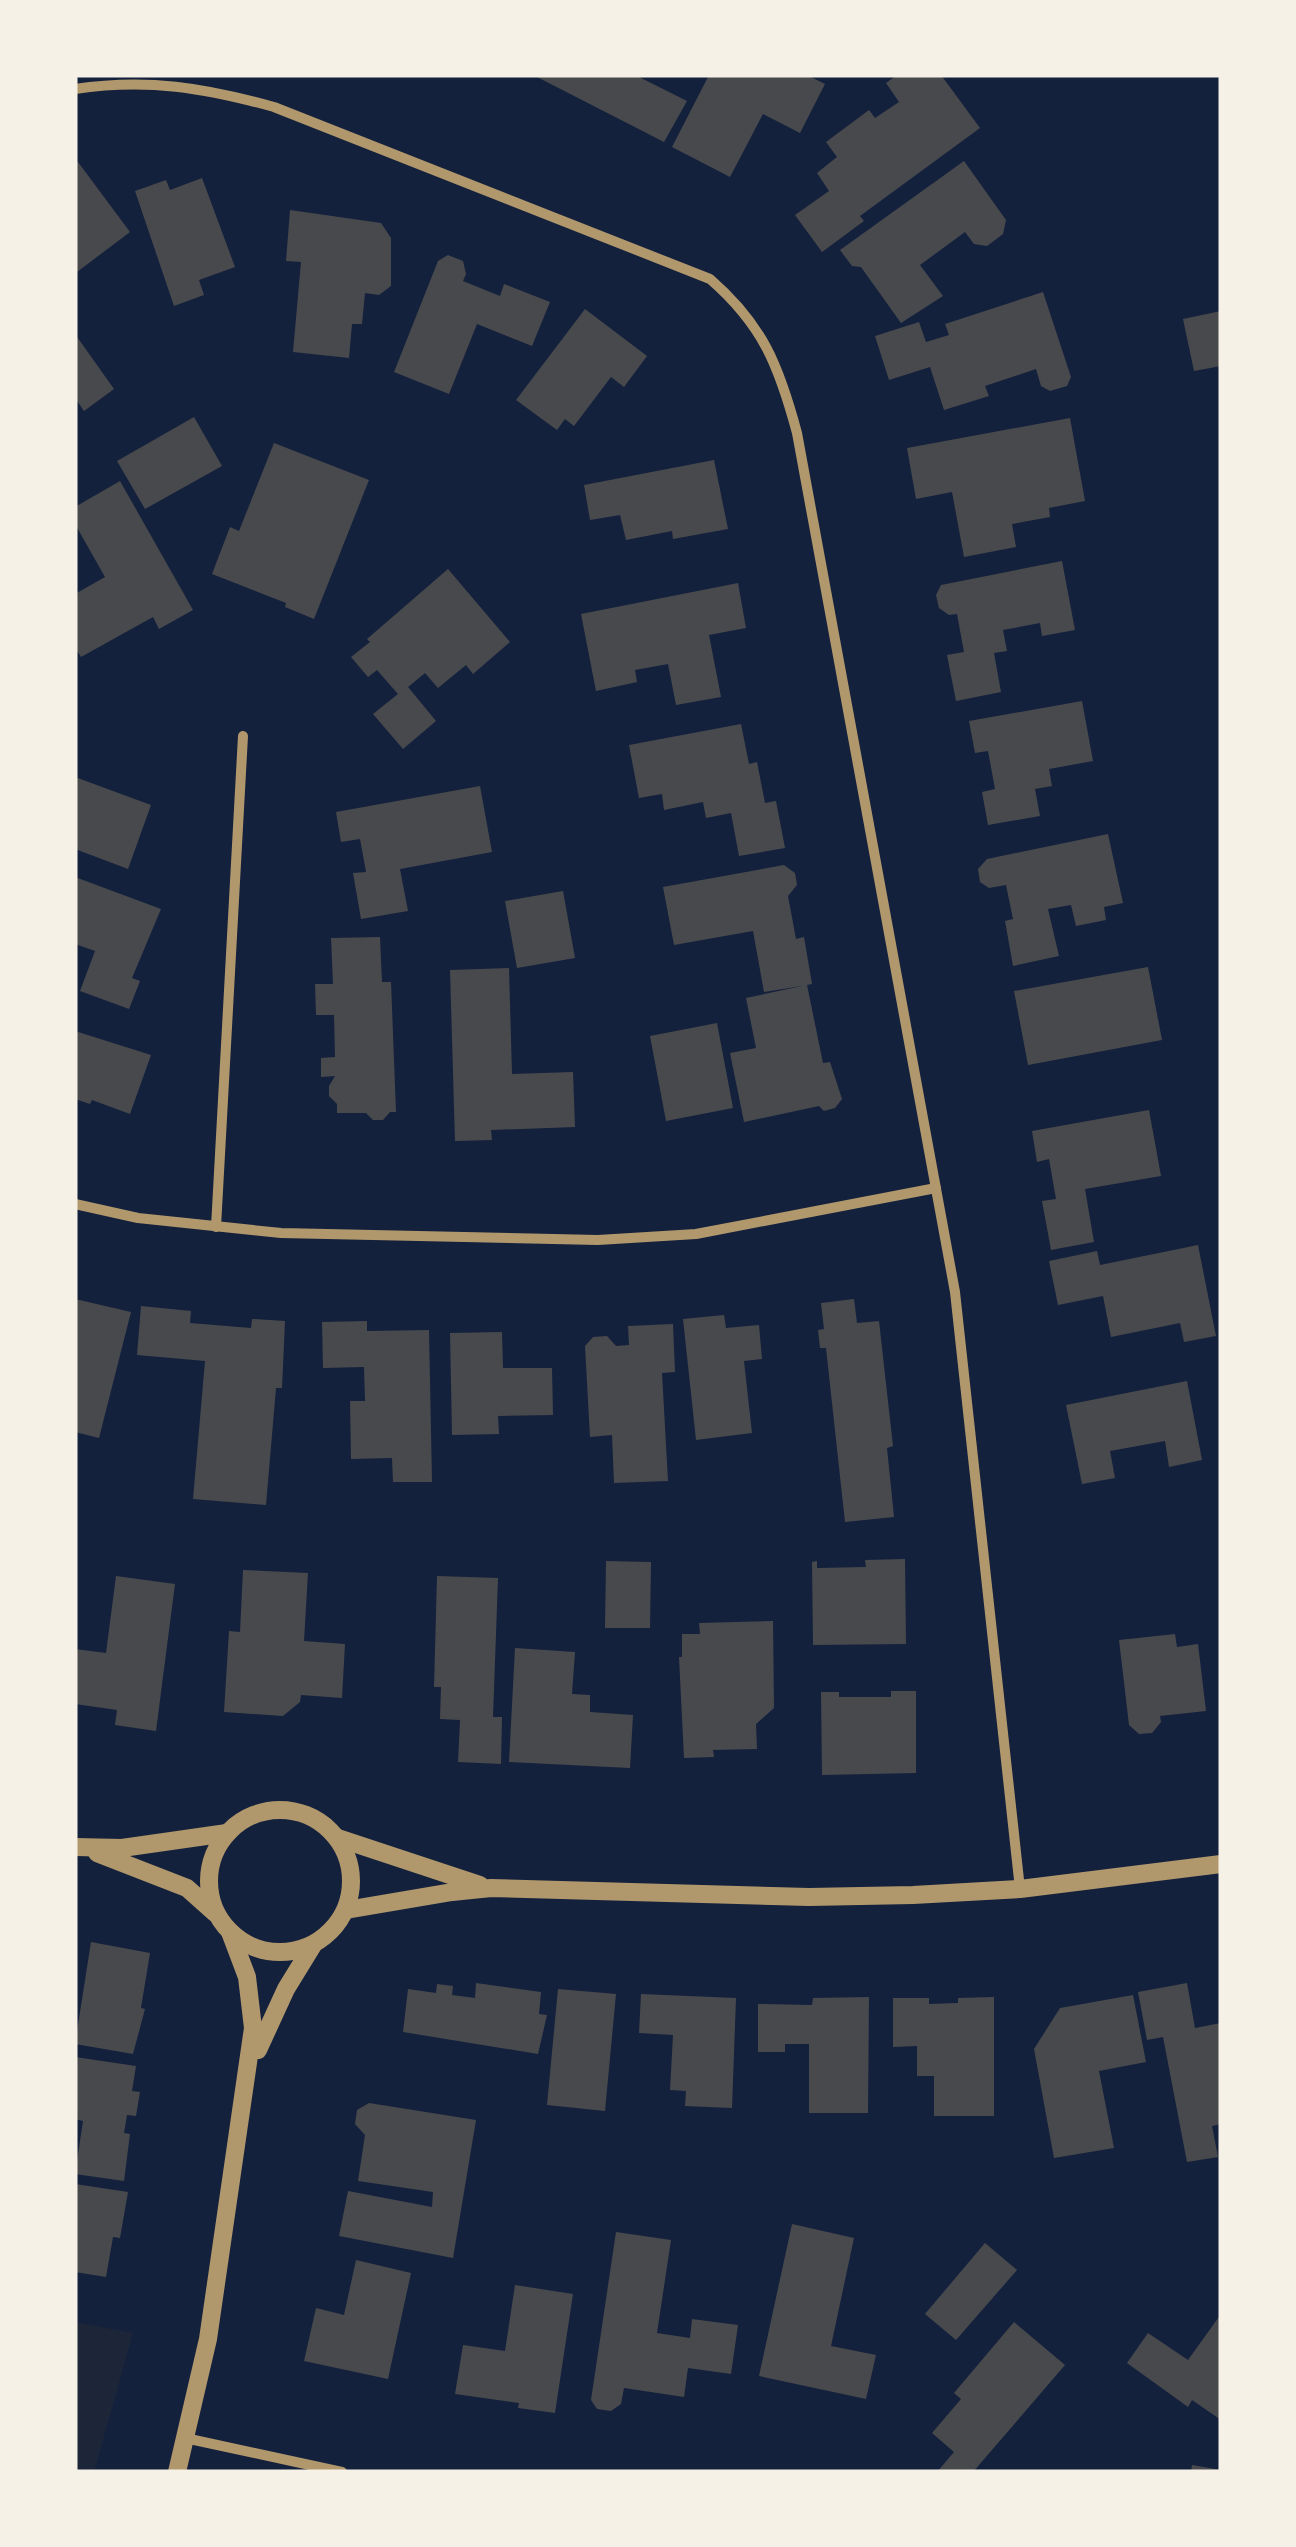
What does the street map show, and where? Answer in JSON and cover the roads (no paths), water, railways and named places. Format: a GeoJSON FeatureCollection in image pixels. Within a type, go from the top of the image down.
{"type":"FeatureCollection","features":[{"type":"Feature","properties":{"kind":"street"},"geometry":{"type":"LineString","coordinates":[[75,90],[154,83],[214,90],[274,107],[710,279],[738,303],[762,334],[783,380],[797,433],[955,1292],[1020,1890]]}},
{"type":"Feature","properties":{"kind":"street"},"geometry":{"type":"LineString","coordinates":[[216,1227],[243,736]]}},
{"type":"Feature","properties":{"kind":"street"},"geometry":{"type":"LineString","coordinates":[[75,1204],[138,1218],[281,1233],[598,1240],[696,1234],[936,1188]]}},
{"type":"Feature","properties":{"kind":"street"},"geometry":{"type":"LineString","coordinates":[[79,1847],[187,1888],[248,1946],[292,1952],[313,1944],[332,1930],[346,1910],[352,1873],[338,1838],[323,1823],[284,1809],[243,1820],[227,1833],[215,1851],[209,1893],[216,1914]]}},
{"type":"Feature","properties":{"kind":"street"},"geometry":{"type":"LineString","coordinates":[[79,1847],[122,1848],[227,1833]]}},
{"type":"Feature","properties":{"kind":"street"},"geometry":{"type":"LineString","coordinates":[[338,1838],[491,1888]]}},
{"type":"Feature","properties":{"kind":"street"},"geometry":{"type":"LineString","coordinates":[[346,1910],[491,1888],[809,1897],[1020,1890],[1221,1864]]}},
{"type":"Feature","properties":{"kind":"street"},"geometry":{"type":"LineString","coordinates":[[177,2472],[208,2339],[254,2028],[247,1977],[230,1932]]}},
{"type":"Feature","properties":{"kind":"street"},"geometry":{"type":"LineString","coordinates":[[246,2088],[264,2032],[313,1944]]}},
{"type":"Feature","properties":{"kind":"street"},"geometry":{"type":"LineString","coordinates":[[185,2438],[342,2472]]}}]}
